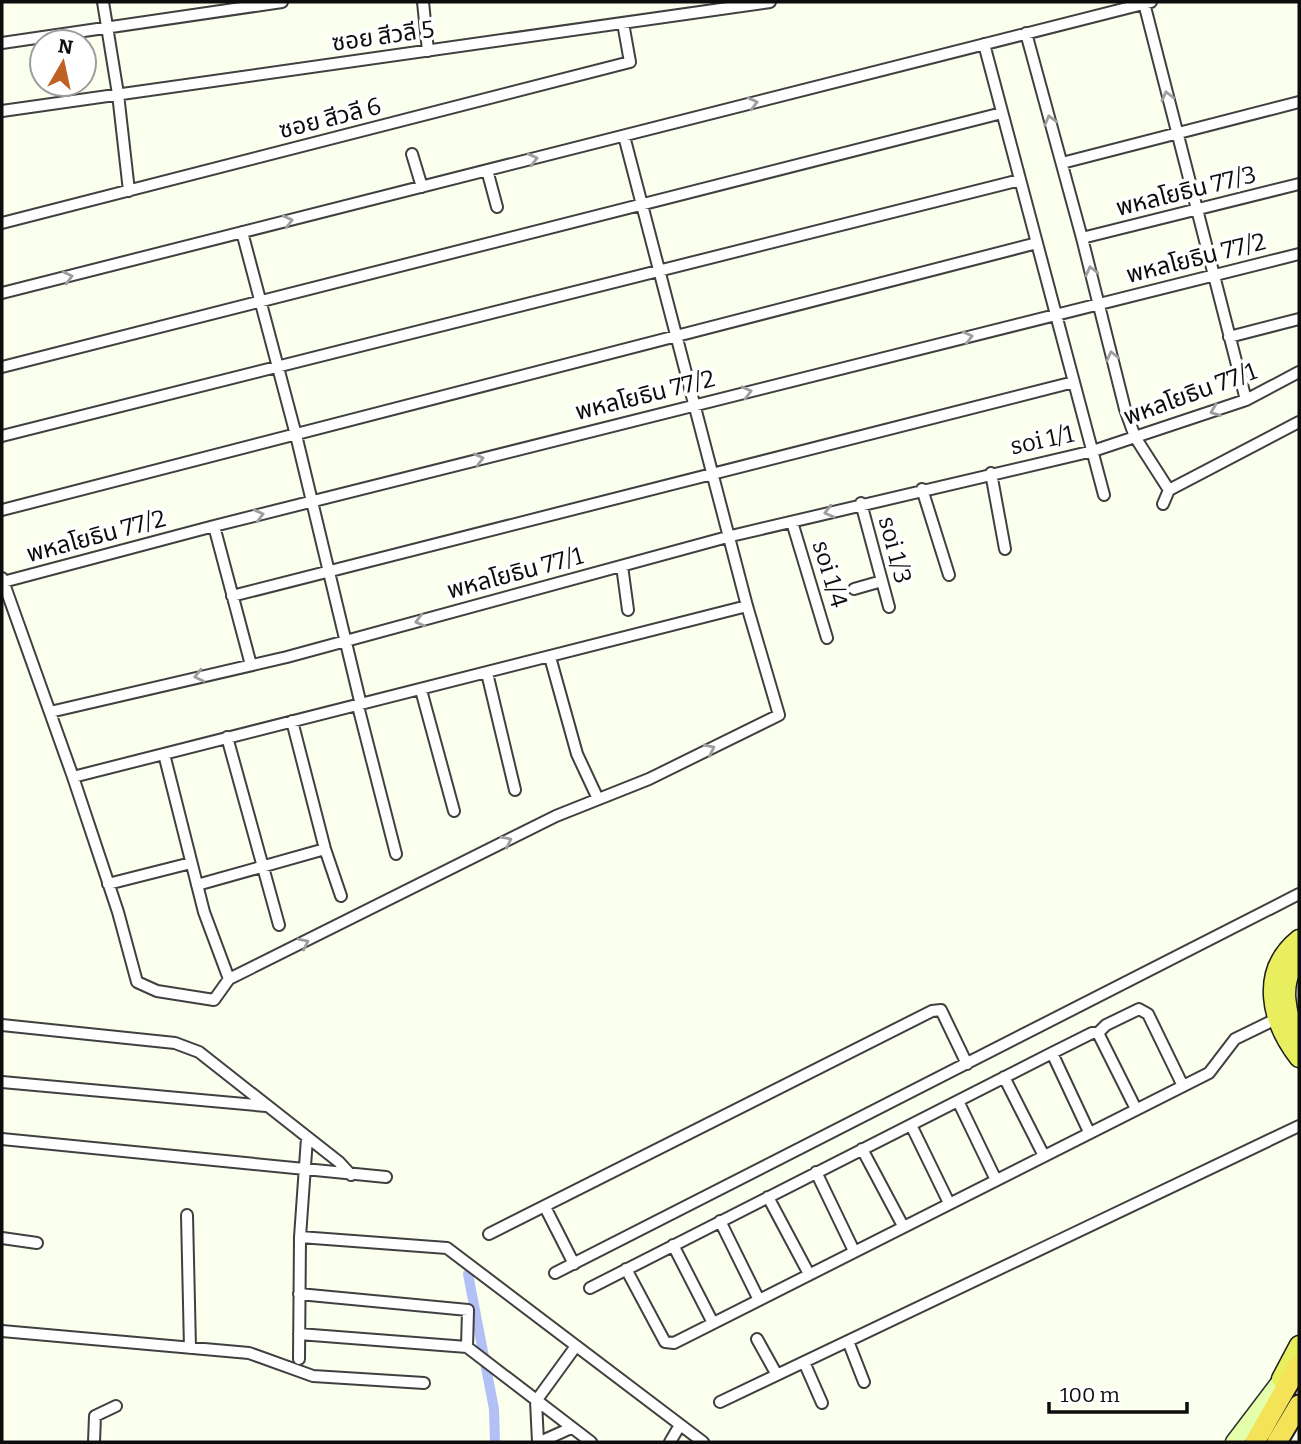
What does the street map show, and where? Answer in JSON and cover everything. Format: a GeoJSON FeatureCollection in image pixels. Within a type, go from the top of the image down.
{"type":"FeatureCollection","features":[{"type":"Feature","properties":{"kind":"highway"},"geometry":{"type":"LineString","coordinates":[[1299,939],[1277,966],[1273,989],[1276,1020],[1299,1058]]}},
{"type":"Feature","properties":{"kind":"highway"},"geometry":{"type":"LineString","coordinates":[[1299,958],[1286,981],[1286,1001],[1292,1027],[1299,1040]]}},
{"type":"Feature","properties":{"kind":"highway"},"geometry":{"type":"LineString","coordinates":[[1246,1442],[1299,1345]]}},
{"type":"Feature","properties":{"kind":"highway"},"geometry":{"type":"LineString","coordinates":[[1255,1442],[1299,1364]]}},
{"type":"Feature","properties":{"kind":"highway"},"geometry":{"type":"LineString","coordinates":[[1278,1442],[1299,1405]]}},
{"type":"Feature","properties":{"kind":"highway"},"geometry":{"type":"LineString","coordinates":[[1285,1442],[1299,1420]]}},
{"type":"Feature","properties":{"kind":"main road"},"geometry":{"type":"LineString","coordinates":[[1234,1442],[1278,1384]]}},
{"type":"Feature","properties":{"kind":"street"},"geometry":{"type":"LineString","coordinates":[[103,2],[118,94],[129,191]]}},
{"type":"Feature","properties":{"kind":"street"},"geometry":{"type":"LineString","coordinates":[[2,43],[282,2]]}},
{"type":"Feature","properties":{"kind":"street"},"geometry":{"type":"LineString","coordinates":[[423,2],[428,51]]}},
{"type":"Feature","properties":{"kind":"street","name":"ซอย สีวลี 5"},"geometry":{"type":"LineString","coordinates":[[2,111],[770,2]]}},
{"type":"Feature","properties":{"kind":"street"},"geometry":{"type":"LineString","coordinates":[[2,293],[1147,3],[1195,209],[1246,400]]}},
{"type":"Feature","properties":{"kind":"street","name":"ซอย สีวลี 6"},"geometry":{"type":"LineString","coordinates":[[2,223],[630,62],[623,23]]}},
{"type":"Feature","properties":{"kind":"street"},"geometry":{"type":"LineString","coordinates":[[1026,33],[1135,437],[1169,490]]}},
{"type":"Feature","properties":{"kind":"street"},"geometry":{"type":"LineString","coordinates":[[984,44],[1093,451]]}},
{"type":"Feature","properties":{"kind":"street"},"geometry":{"type":"LineString","coordinates":[[1062,163],[1299,102]]}},
{"type":"Feature","properties":{"kind":"street"},"geometry":{"type":"LineString","coordinates":[[2,367],[1003,113]]}},
{"type":"Feature","properties":{"kind":"street"},"geometry":{"type":"LineString","coordinates":[[3,580],[73,777],[137,982],[157,991],[214,1000],[229,979],[556,816],[649,779],[779,715],[747,606],[731,536],[624,135]]}},
{"type":"Feature","properties":{"kind":"street"},"geometry":{"type":"LineString","coordinates":[[412,154],[422,187]]}},
{"type":"Feature","properties":{"kind":"street"},"geometry":{"type":"LineString","coordinates":[[487,170],[497,207]]}},
{"type":"Feature","properties":{"kind":"street"},"geometry":{"type":"LineString","coordinates":[[2,436],[1020,180]]}},
{"type":"Feature","properties":{"kind":"street","name":"พหลโยธิน 77/3"},"geometry":{"type":"LineString","coordinates":[[1082,239],[1299,184]]}},
{"type":"Feature","properties":{"kind":"street"},"geometry":{"type":"LineString","coordinates":[[242,232],[296,435],[309,502],[396,854]]}},
{"type":"Feature","properties":{"kind":"street"},"geometry":{"type":"LineString","coordinates":[[2,510],[678,338],[1037,243]]}},
{"type":"Feature","properties":{"kind":"street","name":"พหลโยธิน 77/2"},"geometry":{"type":"LineString","coordinates":[[3,580],[1299,254]]}},
{"type":"Feature","properties":{"kind":"street"},"geometry":{"type":"LineString","coordinates":[[1229,337],[1299,319]]}},
{"type":"Feature","properties":{"kind":"street","name":"พหลโยธิน 77/1"},"geometry":{"type":"LineString","coordinates":[[1093,451],[1246,400],[1299,372]]}},
{"type":"Feature","properties":{"kind":"street"},"geometry":{"type":"LineString","coordinates":[[232,596],[1074,382]]}},
{"type":"Feature","properties":{"kind":"street"},"geometry":{"type":"LineString","coordinates":[[1163,504],[1169,490],[1299,422]]}},
{"type":"Feature","properties":{"kind":"street","name":"soi 1/1"},"geometry":{"type":"LineString","coordinates":[[1005,549],[990,473],[1093,451],[1104,495]]}},
{"type":"Feature","properties":{"kind":"street","name":"พหลโยธิน 77/1"},"geometry":{"type":"LineString","coordinates":[[50,712],[251,665],[731,536],[990,473]]}},
{"type":"Feature","properties":{"kind":"street"},"geometry":{"type":"LineString","coordinates":[[922,489],[948,575]]}},
{"type":"Feature","properties":{"kind":"street","name":"soi 1/3"},"geometry":{"type":"LineString","coordinates":[[861,503],[889,607]]}},
{"type":"Feature","properties":{"kind":"street","name":"soi 1/4"},"geometry":{"type":"LineString","coordinates":[[792,522],[827,638]]}},
{"type":"Feature","properties":{"kind":"street"},"geometry":{"type":"LineString","coordinates":[[214,526],[251,665]]}},
{"type":"Feature","properties":{"kind":"street"},"geometry":{"type":"LineString","coordinates":[[622,566],[628,610]]}},
{"type":"Feature","properties":{"kind":"street"},"geometry":{"type":"LineString","coordinates":[[854,589],[881,581]]}},
{"type":"Feature","properties":{"kind":"street"},"geometry":{"type":"LineString","coordinates":[[73,777],[747,606]]}},
{"type":"Feature","properties":{"kind":"street"},"geometry":{"type":"LineString","coordinates":[[550,657],[577,754],[598,799]]}},
{"type":"Feature","properties":{"kind":"street"},"geometry":{"type":"LineString","coordinates":[[487,673],[516,790]]}},
{"type":"Feature","properties":{"kind":"street"},"geometry":{"type":"LineString","coordinates":[[421,690],[454,811]]}},
{"type":"Feature","properties":{"kind":"street"},"geometry":{"type":"LineString","coordinates":[[292,721],[325,849],[341,896]]}},
{"type":"Feature","properties":{"kind":"street"},"geometry":{"type":"LineString","coordinates":[[227,737],[279,925]]}},
{"type":"Feature","properties":{"kind":"street"},"geometry":{"type":"LineString","coordinates":[[164,754],[197,885],[229,979]]}},
{"type":"Feature","properties":{"kind":"street"},"geometry":{"type":"LineString","coordinates":[[197,885],[325,849]]}},
{"type":"Feature","properties":{"kind":"street"},"geometry":{"type":"LineString","coordinates":[[108,884],[191,863]]}},
{"type":"Feature","properties":{"kind":"street"},"geometry":{"type":"LineString","coordinates":[[555,1273],[1299,894]]}},
{"type":"Feature","properties":{"kind":"street"},"geometry":{"type":"LineString","coordinates":[[590,1288],[1004,1077],[1092,1033],[1098,1033],[1106,1024],[1139,1009],[1144,1010],[1183,1086]]}},
{"type":"Feature","properties":{"kind":"street"},"geometry":{"type":"LineString","coordinates":[[489,1234],[932,1011],[941,1010],[967,1064]]}},
{"type":"Feature","properties":{"kind":"street"},"geometry":{"type":"LineString","coordinates":[[626,1269],[665,1342],[674,1343],[1209,1073],[1235,1039],[1276,1020]]}},
{"type":"Feature","properties":{"kind":"street"},"geometry":{"type":"LineString","coordinates":[[2,1025],[187,1046],[199,1052],[351,1175]]}},
{"type":"Feature","properties":{"kind":"street"},"geometry":{"type":"LineString","coordinates":[[1098,1033],[1136,1109]]}},
{"type":"Feature","properties":{"kind":"street"},"geometry":{"type":"LineString","coordinates":[[1052,1053],[1089,1132]]}},
{"type":"Feature","properties":{"kind":"street"},"geometry":{"type":"LineString","coordinates":[[1004,1077],[1044,1156]]}},
{"type":"Feature","properties":{"kind":"street"},"geometry":{"type":"LineString","coordinates":[[2,1082],[266,1106]]}},
{"type":"Feature","properties":{"kind":"street"},"geometry":{"type":"LineString","coordinates":[[958,1101],[996,1180]]}},
{"type":"Feature","properties":{"kind":"street"},"geometry":{"type":"LineString","coordinates":[[911,1125],[948,1203]]}},
{"type":"Feature","properties":{"kind":"street"},"geometry":{"type":"LineString","coordinates":[[720,1402],[1299,1126]]}},
{"type":"Feature","properties":{"kind":"street"},"geometry":{"type":"LineString","coordinates":[[299,1359],[300,1237],[307,1138]]}},
{"type":"Feature","properties":{"kind":"street"},"geometry":{"type":"LineString","coordinates":[[2,1139],[304,1171],[386,1177]]}},
{"type":"Feature","properties":{"kind":"street"},"geometry":{"type":"LineString","coordinates":[[862,1149],[903,1226]]}},
{"type":"Feature","properties":{"kind":"street"},"geometry":{"type":"LineString","coordinates":[[816,1172],[854,1251]]}},
{"type":"Feature","properties":{"kind":"street"},"geometry":{"type":"LineString","coordinates":[[768,1197],[809,1274]]}},
{"type":"Feature","properties":{"kind":"street"},"geometry":{"type":"LineString","coordinates":[[545,1207],[574,1264]]}},
{"type":"Feature","properties":{"kind":"street"},"geometry":{"type":"LineString","coordinates":[[187,1215],[190,1348]]}},
{"type":"Feature","properties":{"kind":"street"},"geometry":{"type":"LineString","coordinates":[[720,1221],[759,1300]]}},
{"type":"Feature","properties":{"kind":"street"},"geometry":{"type":"LineString","coordinates":[[300,1237],[447,1248],[704,1442]]}},
{"type":"Feature","properties":{"kind":"street"},"geometry":{"type":"LineString","coordinates":[[2,1238],[37,1243]]}},
{"type":"Feature","properties":{"kind":"street"},"geometry":{"type":"LineString","coordinates":[[673,1245],[713,1323]]}},
{"type":"Feature","properties":{"kind":"street"},"geometry":{"type":"LineString","coordinates":[[299,1294],[468,1310],[467,1347]]}},
{"type":"Feature","properties":{"kind":"street"},"geometry":{"type":"LineString","coordinates":[[2,1331],[249,1353],[313,1376],[424,1383]]}},
{"type":"Feature","properties":{"kind":"street"},"geometry":{"type":"LineString","coordinates":[[299,1334],[467,1347],[591,1442]]}},
{"type":"Feature","properties":{"kind":"street"},"geometry":{"type":"LineString","coordinates":[[757,1339],[777,1375]]}},
{"type":"Feature","properties":{"kind":"street"},"geometry":{"type":"LineString","coordinates":[[848,1341],[864,1382]]}},
{"type":"Feature","properties":{"kind":"street"},"geometry":{"type":"LineString","coordinates":[[571,1428],[539,1442],[536,1401],[576,1346]]}},
{"type":"Feature","properties":{"kind":"street"},"geometry":{"type":"LineString","coordinates":[[804,1362],[822,1403]]}},
{"type":"Feature","properties":{"kind":"street"},"geometry":{"type":"LineString","coordinates":[[94,1442],[95,1416],[116,1406]]}},
{"type":"Feature","properties":{"kind":"street"},"geometry":{"type":"LineString","coordinates":[[670,1442],[680,1425]]}},
{"type":"Feature","properties":{"kind":"waterway"},"geometry":{"type":"LineString","coordinates":[[468,1274],[494,1409],[495,1442]]}}]}
